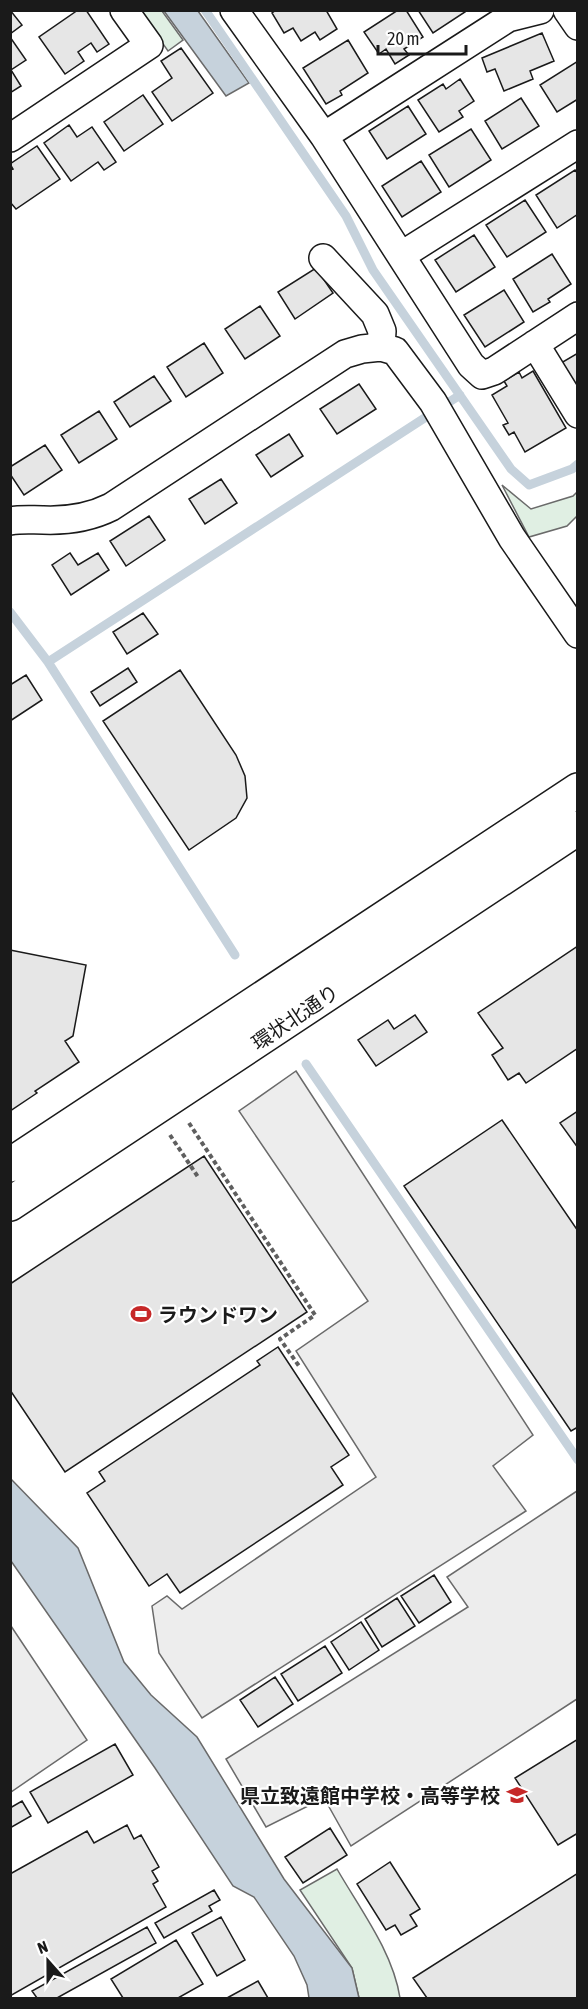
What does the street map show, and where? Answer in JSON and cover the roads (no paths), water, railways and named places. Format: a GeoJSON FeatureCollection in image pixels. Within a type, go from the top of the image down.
{"type":"FeatureCollection","features":[{"type":"Feature","properties":{"kind":"highway","name":"環状北通り"},"geometry":{"type":"LineString","coordinates":[[10,1165],[578,790]]}},
{"type":"Feature","properties":{"kind":"highway","name":"環状北通り"},"geometry":{"type":"LineString","coordinates":[[10,1204],[578,828]]}},
{"type":"Feature","properties":{"kind":"street"},"geometry":{"type":"LineString","coordinates":[[10,138],[149,45],[124,10]]}},
{"type":"Feature","properties":{"kind":"street"},"geometry":{"type":"LineString","coordinates":[[324,136],[508,14],[540,10]]}},
{"type":"Feature","properties":{"kind":"street"},"geometry":{"type":"LineString","coordinates":[[567,10],[578,26]]}},
{"type":"Feature","properties":{"kind":"street"},"geometry":{"type":"LineString","coordinates":[[241,13],[402,255],[471,365],[482,375],[494,371],[578,316]]}},
{"type":"Feature","properties":{"kind":"street"},"geometry":{"type":"LineString","coordinates":[[402,255],[578,144]]}},
{"type":"Feature","properties":{"kind":"street"},"geometry":{"type":"LineString","coordinates":[[323,258],[375,314],[382,331],[381,347]]}},
{"type":"Feature","properties":{"kind":"street"},"geometry":{"type":"LineString","coordinates":[[535,344],[578,414]]}},
{"type":"Feature","properties":{"kind":"street"},"geometry":{"type":"LineString","coordinates":[[10,521],[23,518],[72,520],[94,516],[345,354],[381,347],[395,351],[438,409],[512,538],[578,634]]}},
{"type":"Feature","properties":{"kind":"waterway"},"geometry":{"type":"LineString","coordinates":[[205,10],[346,216],[373,270],[511,469],[529,485],[572,469],[578,464]]}},
{"type":"Feature","properties":{"kind":"waterway"},"geometry":{"type":"LineString","coordinates":[[48,662],[460,395]]}},
{"type":"Feature","properties":{"kind":"waterway"},"geometry":{"type":"LineString","coordinates":[[10,612],[48,662],[235,955]]}},
{"type":"Feature","properties":{"kind":"waterway"},"geometry":{"type":"LineString","coordinates":[[306,1064],[578,1460]]}},
{"type":"Feature","properties":{"kind":"place","name":"ラウンドワン"},"geometry":{"type":"Point","coordinates":[141,1314]}},
{"type":"Feature","properties":{"kind":"place","name":"県立致遠館中学校・高等学校"},"geometry":{"type":"Point","coordinates":[517,1795]}}]}
